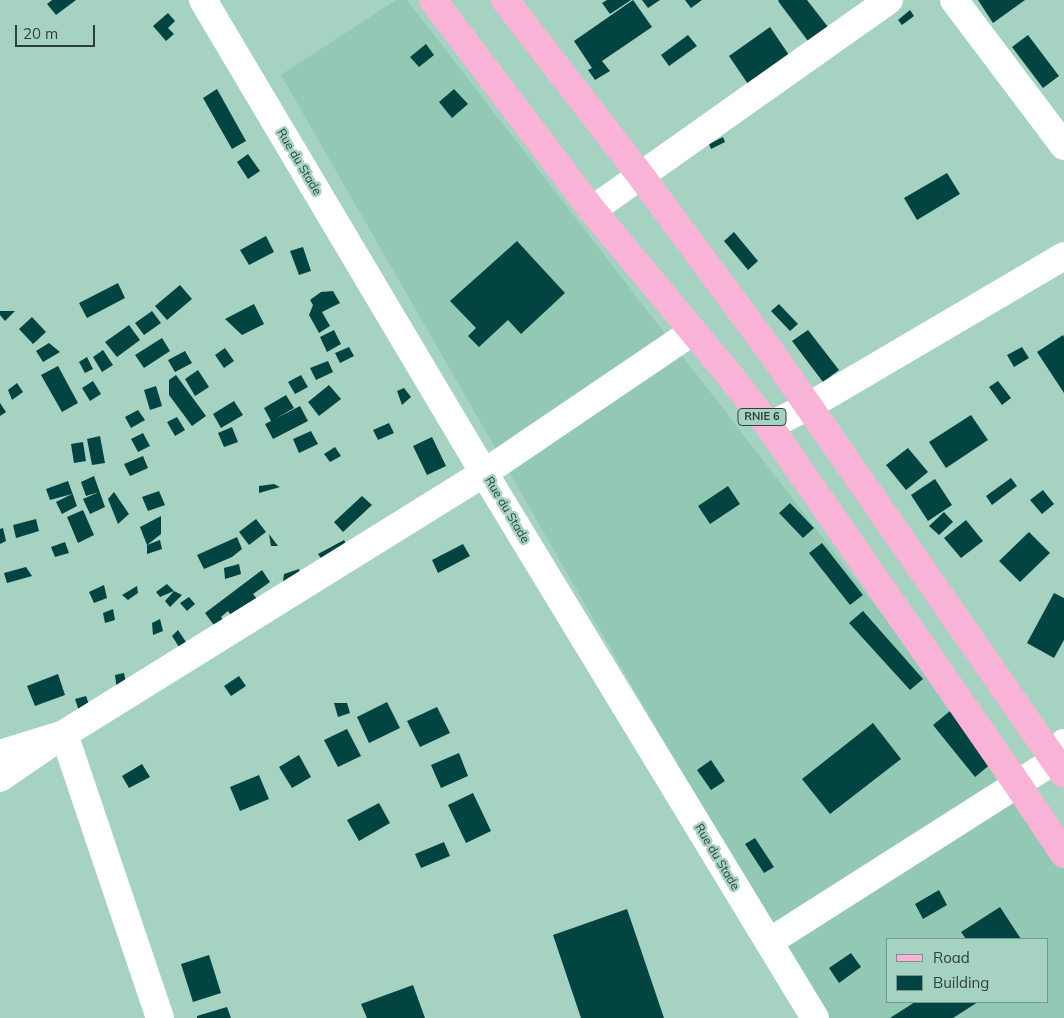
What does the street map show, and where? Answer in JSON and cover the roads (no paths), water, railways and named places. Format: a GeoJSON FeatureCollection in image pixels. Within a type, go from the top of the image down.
{"type":"FeatureCollection","features":[{"type":"Feature","properties":{"kind":"main road","name":"RNIE 6"},"geometry":{"type":"LineString","coordinates":[[433,0],[592,210],[732,378],[769,426],[1064,854]]}},
{"type":"Feature","properties":{"kind":"main road"},"geometry":{"type":"LineString","coordinates":[[504,0],[641,176],[772,352],[1061,759]]}},
{"type":"Feature","properties":{"kind":"street","name":"Rue du Stade"},"geometry":{"type":"LineString","coordinates":[[203,0],[484,473],[814,1018]]}},
{"type":"Feature","properties":{"kind":"street"},"geometry":{"type":"LineString","coordinates":[[592,210],[889,0]]}},
{"type":"Feature","properties":{"kind":"street"},"geometry":{"type":"LineString","coordinates":[[954,0],[1064,146]]}},
{"type":"Feature","properties":{"kind":"street"},"geometry":{"type":"LineString","coordinates":[[769,426],[809,406],[1064,256]]}},
{"type":"Feature","properties":{"kind":"street"},"geometry":{"type":"LineString","coordinates":[[0,778],[64,734],[484,473],[692,332]]}},
{"type":"Feature","properties":{"kind":"street"},"geometry":{"type":"LineString","coordinates":[[0,754],[64,734]]}},
{"type":"Feature","properties":{"kind":"street"},"geometry":{"type":"LineString","coordinates":[[64,734],[160,1018]]}},
{"type":"Feature","properties":{"kind":"street"},"geometry":{"type":"LineString","coordinates":[[769,942],[1061,759]]}}]}
